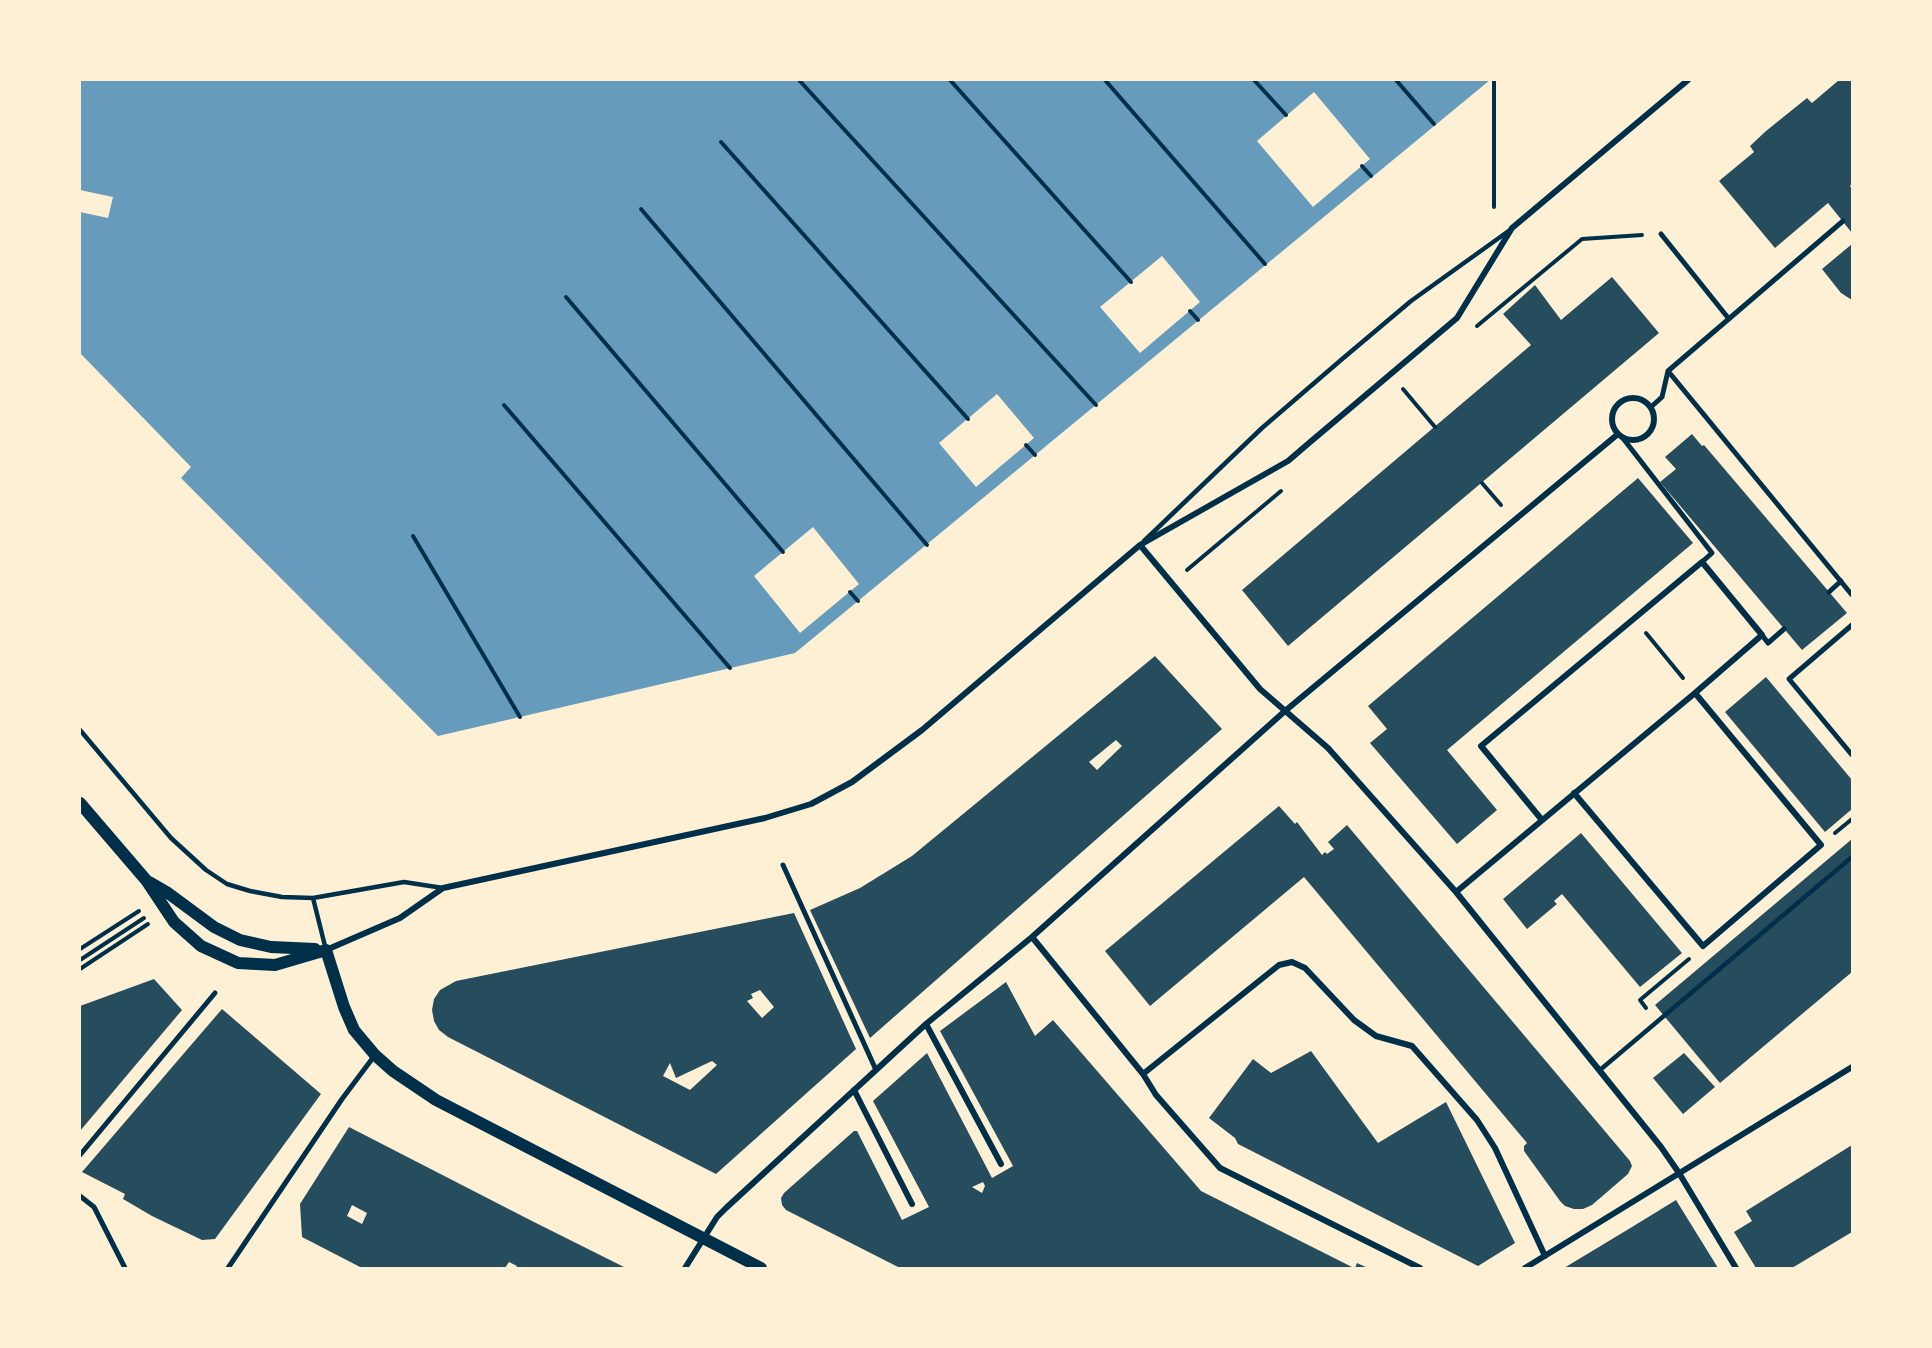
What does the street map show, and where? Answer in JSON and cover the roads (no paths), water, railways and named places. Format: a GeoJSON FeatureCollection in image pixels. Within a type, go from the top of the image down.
{"type":"FeatureCollection","features":[{"type":"Feature","properties":{"kind":"main road"},"geometry":{"type":"LineString","coordinates":[[80,803],[146,880],[174,922],[201,946],[238,963],[275,965],[326,950]]}},
{"type":"Feature","properties":{"kind":"main road"},"geometry":{"type":"LineString","coordinates":[[146,880],[168,893],[214,927],[240,940],[271,947],[326,950]]}},
{"type":"Feature","properties":{"kind":"main road"},"geometry":{"type":"LineString","coordinates":[[326,950],[344,1007],[354,1030],[375,1055],[393,1071],[436,1100],[761,1269]]}},
{"type":"Feature","properties":{"kind":"street"},"geometry":{"type":"LineString","coordinates":[[326,950],[400,918],[443,888],[765,818],[811,804],[852,782],[888,757],[1140,545],[1288,461],[1456,318],[1512,228],[1688,80]]}},
{"type":"Feature","properties":{"kind":"street"},"geometry":{"type":"LineString","coordinates":[[1651,407],[1662,397],[1668,371],[1843,221]]}},
{"type":"Feature","properties":{"kind":"street"},"geometry":{"type":"LineString","coordinates":[[1661,234],[1729,319]]}},
{"type":"Feature","properties":{"kind":"street"},"geometry":{"type":"LineString","coordinates":[[1668,371],[1852,595]]}},
{"type":"Feature","properties":{"kind":"street"},"geometry":{"type":"LineString","coordinates":[[1542,820],[1481,746],[1712,553],[1620,436],[1611,422],[1614,408],[1619,402],[1632,398],[1646,402],[1651,407],[1654,421],[1648,433],[1636,440],[1620,436]]}},
{"type":"Feature","properties":{"kind":"street"},"geometry":{"type":"LineString","coordinates":[[685,1269],[717,1218],[726,1208],[926,1024],[1032,937],[1285,711],[1513,520],[1620,436]]}},
{"type":"Feature","properties":{"kind":"street"},"geometry":{"type":"LineString","coordinates":[[1140,545],[1260,689],[1328,748],[1456,892],[1600,1070],[1679,1173],[1736,1269]]}},
{"type":"Feature","properties":{"kind":"street"},"geometry":{"type":"LineString","coordinates":[[1702,562],[1768,643],[1784,628]]}},
{"type":"Feature","properties":{"kind":"street"},"geometry":{"type":"LineString","coordinates":[[1829,592],[1841,581]]}},
{"type":"Feature","properties":{"kind":"street"},"geometry":{"type":"LineString","coordinates":[[1852,625],[1789,680],[1852,755]]}},
{"type":"Feature","properties":{"kind":"street"},"geometry":{"type":"LineString","coordinates":[[1456,892],[1762,635]]}},
{"type":"Feature","properties":{"kind":"street"},"geometry":{"type":"LineString","coordinates":[[1574,793],[1703,946],[1821,845],[1695,693]]}},
{"type":"Feature","properties":{"kind":"street"},"geometry":{"type":"LineString","coordinates":[[783,866],[876,1070]]}},
{"type":"Feature","properties":{"kind":"street"},"geometry":{"type":"LineString","coordinates":[[1032,937],[1143,1074],[1156,1095],[1220,1168],[1420,1269]]}},
{"type":"Feature","properties":{"kind":"street"},"geometry":{"type":"LineString","coordinates":[[1143,1074],[1279,965],[1292,962],[1305,968],[1354,1020],[1376,1036],[1412,1046],[1477,1119],[1495,1148],[1545,1256]]}},
{"type":"Feature","properties":{"kind":"street"},"geometry":{"type":"LineString","coordinates":[[80,1155],[215,993]]}},
{"type":"Feature","properties":{"kind":"street"},"geometry":{"type":"LineString","coordinates":[[926,1024],[1001,1164]]}},
{"type":"Feature","properties":{"kind":"street"},"geometry":{"type":"LineString","coordinates":[[228,1269],[342,1099],[375,1055]]}},
{"type":"Feature","properties":{"kind":"street"},"geometry":{"type":"LineString","coordinates":[[1525,1269],[1852,1067]]}},
{"type":"Feature","properties":{"kind":"street"},"geometry":{"type":"LineString","coordinates":[[854,1090],[912,1204]]}},
{"type":"Feature","properties":{"kind":"street"},"geometry":{"type":"LineString","coordinates":[[80,1196],[94,1207],[125,1269]]}},
{"type":"Feature","properties":{"kind":"lane"},"geometry":{"type":"LineString","coordinates":[[1140,545],[1262,428],[1333,367],[1411,301],[1512,228]]}},
{"type":"Feature","properties":{"kind":"lane"},"geometry":{"type":"LineString","coordinates":[[80,730],[171,838],[206,870],[227,884],[282,897],[313,898],[404,882],[443,888]]}},
{"type":"Feature","properties":{"kind":"lane"},"geometry":{"type":"LineString","coordinates":[[1600,1070],[1852,857]]}},
{"type":"Feature","properties":{"kind":"lane"},"geometry":{"type":"LineString","coordinates":[[313,898],[326,950]]}},
{"type":"Feature","properties":{"kind":"water"},"geometry":{"type":"Polygon","coordinates":[[[80,80],[1490,80],[795,653],[438,736],[181,478],[191,467],[80,353],[80,80]]]}}]}
